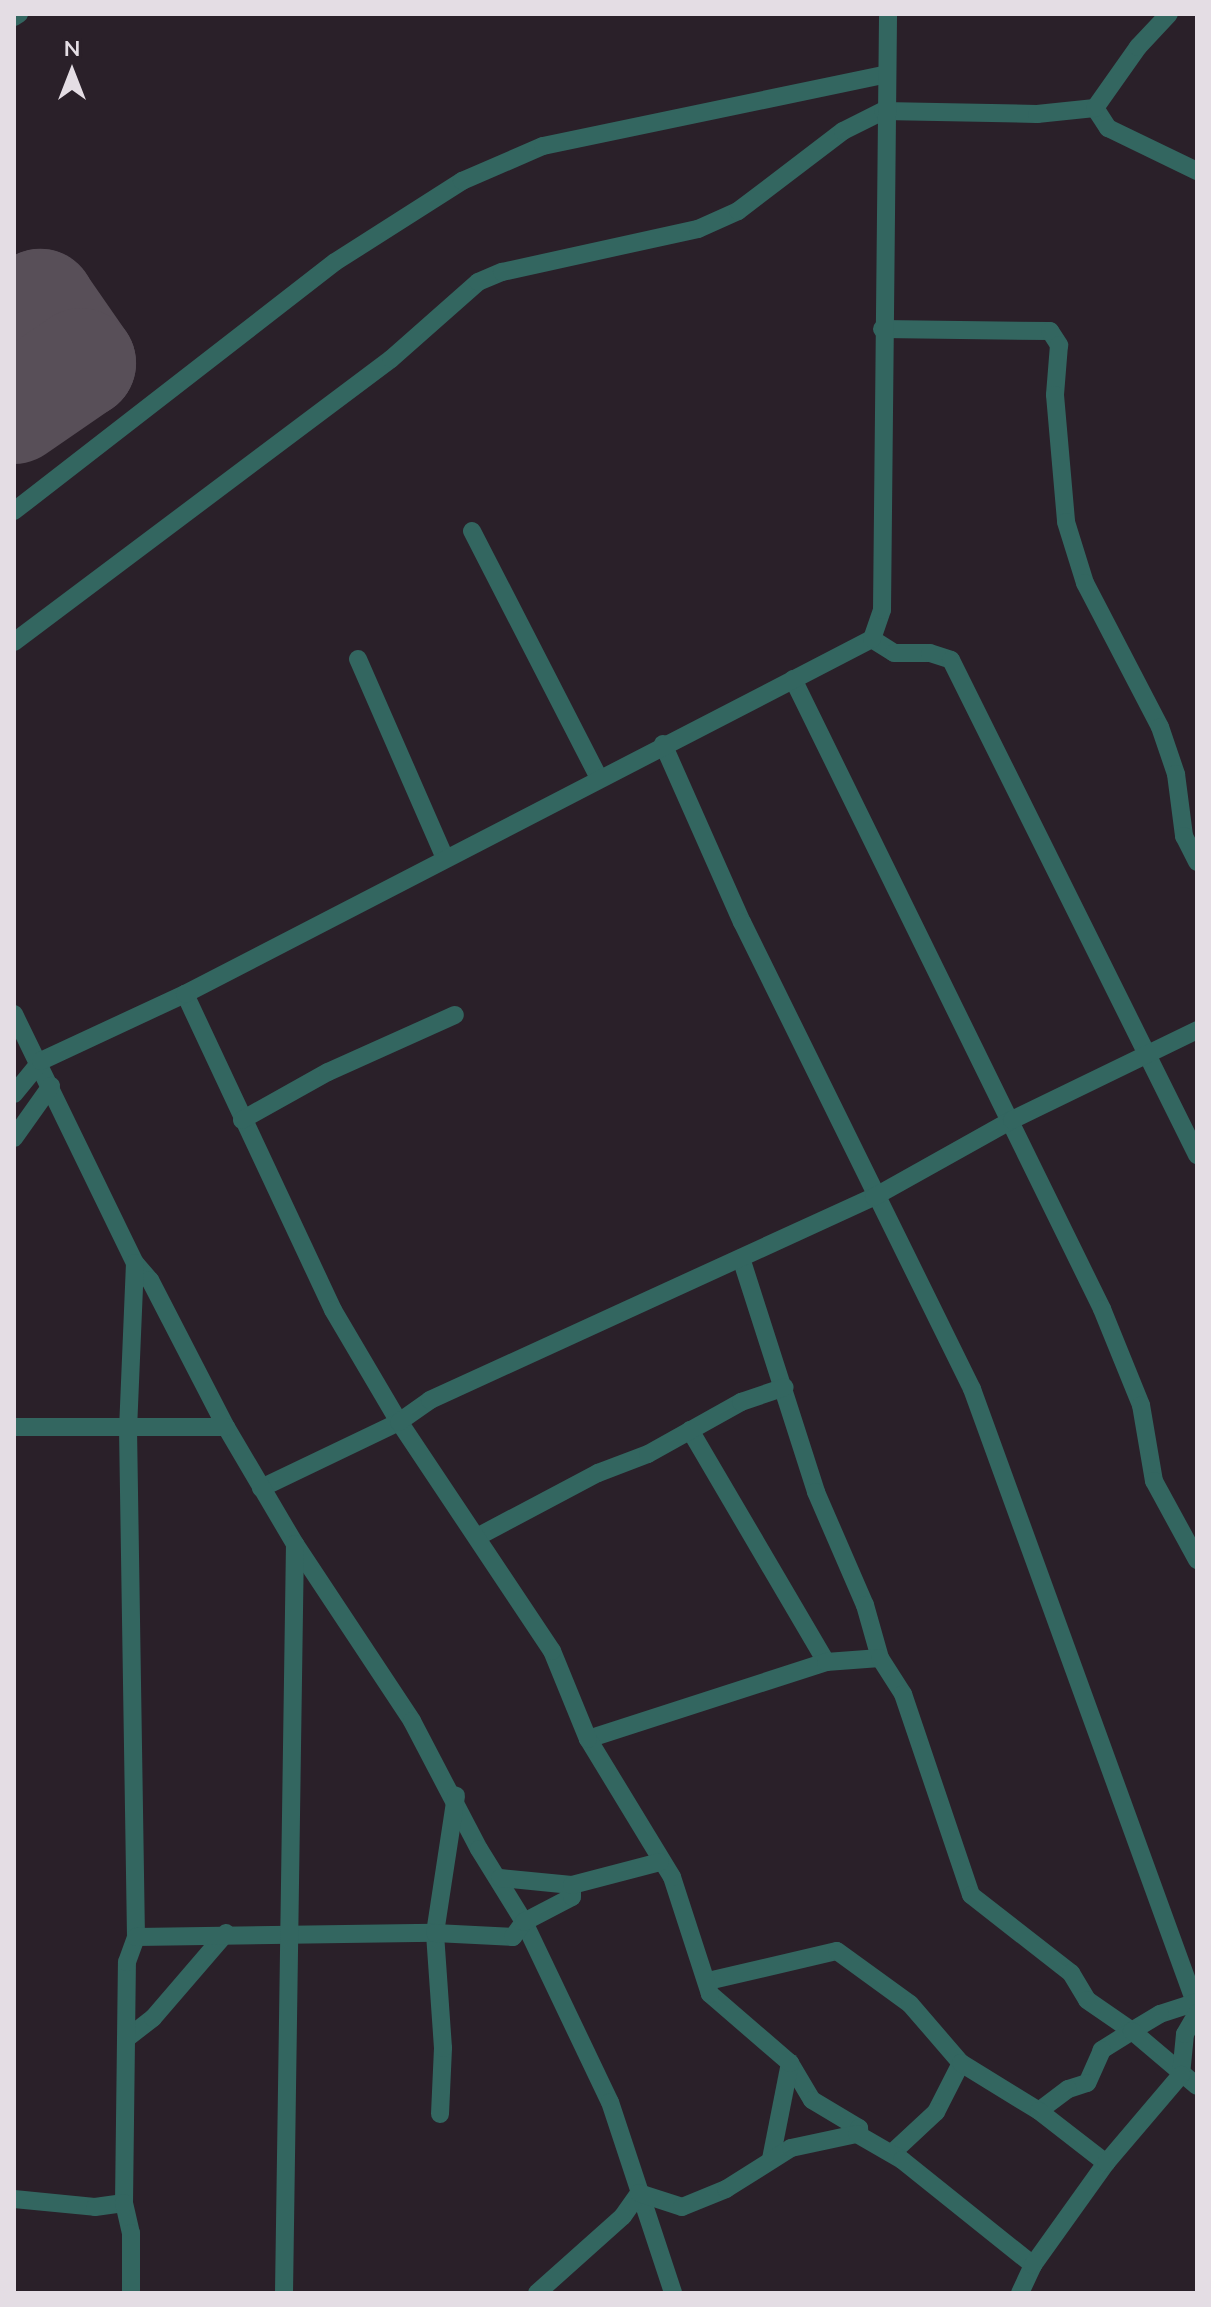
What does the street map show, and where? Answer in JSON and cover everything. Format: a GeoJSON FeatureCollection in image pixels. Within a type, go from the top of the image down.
{"type":"FeatureCollection","features":[{"type":"Feature","properties":{"kind":"street"},"geometry":{"type":"LineString","coordinates":[[14,1094],[41,1061],[185,994],[663,744],[872,639],[882,610],[883,111],[888,14]]}},
{"type":"Feature","properties":{"kind":"street"},"geometry":{"type":"LineString","coordinates":[[14,642],[391,359],[478,282],[502,272],[698,229],[738,211],[843,131],[883,111],[1037,114],[1095,108],[1169,14]]}},
{"type":"Feature","properties":{"kind":"street"},"geometry":{"type":"LineString","coordinates":[[14,511],[335,262],[462,181],[543,146],[887,74]]}},
{"type":"Feature","properties":{"kind":"street"},"geometry":{"type":"LineString","coordinates":[[1095,108],[1108,128],[1197,171]]}},
{"type":"Feature","properties":{"kind":"street"},"geometry":{"type":"LineString","coordinates":[[882,329],[1050,331],[1059,345],[1055,395],[1066,522],[1085,583],[1160,727],[1176,774],[1180,823],[1197,862]]}},
{"type":"Feature","properties":{"kind":"street"},"geometry":{"type":"LineString","coordinates":[[472,531],[599,778]]}},
{"type":"Feature","properties":{"kind":"street"},"geometry":{"type":"LineString","coordinates":[[872,639],[894,653],[930,653],[951,660],[1197,1155]]}},
{"type":"Feature","properties":{"kind":"street"},"geometry":{"type":"LineString","coordinates":[[358,659],[445,858]]}},
{"type":"Feature","properties":{"kind":"street"},"geometry":{"type":"LineString","coordinates":[[793,679],[1012,1120],[1102,1309],[1141,1405],[1154,1481],[1197,1560]]}},
{"type":"Feature","properties":{"kind":"street"},"geometry":{"type":"LineString","coordinates":[[663,744],[693,819],[874,1197],[915,1268],[972,1389],[1196,2006],[1185,2034],[1181,2075],[1106,2163],[1033,2265],[1020,2293]]}},
{"type":"Feature","properties":{"kind":"street"},"geometry":{"type":"LineString","coordinates":[[185,994],[333,1310],[399,1422],[552,1651],[588,1739],[660,1862],[672,1877],[710,1994],[790,2063],[812,2100],[859,2128],[857,2134]]}},
{"type":"Feature","properties":{"kind":"street"},"geometry":{"type":"LineString","coordinates":[[14,1014],[41,1061],[135,1263],[150,1280],[226,1427],[295,1544],[456,1796],[479,1849],[500,1878],[524,1922],[610,2102],[673,2293]]}},
{"type":"Feature","properties":{"kind":"street"},"geometry":{"type":"LineString","coordinates":[[242,1120],[328,1072],[455,1015]]}},
{"type":"Feature","properties":{"kind":"street"},"geometry":{"type":"LineString","coordinates":[[261,1488],[399,1422],[430,1400],[874,1197],[1012,1120],[1197,1030]]}},
{"type":"Feature","properties":{"kind":"street"},"geometry":{"type":"LineString","coordinates":[[14,1138],[51,1086]]}},
{"type":"Feature","properties":{"kind":"street"},"geometry":{"type":"LineString","coordinates":[[741,1258],[785,1387],[811,1479],[865,1605],[880,1658],[903,1694],[971,1895],[1071,1973],[1087,2000],[1132,2031],[1197,2086]]}},
{"type":"Feature","properties":{"kind":"street"},"geometry":{"type":"LineString","coordinates":[[131,2293],[131,2233],[124,2203],[127,1962],[136,1937],[128,1428],[135,1263]]}},
{"type":"Feature","properties":{"kind":"street"},"geometry":{"type":"LineString","coordinates":[[477,1537],[741,1402],[785,1387]]}},
{"type":"Feature","properties":{"kind":"street"},"geometry":{"type":"LineString","coordinates":[[14,1427],[226,1427]]}},
{"type":"Feature","properties":{"kind":"street"},"geometry":{"type":"LineString","coordinates":[[690,1430],[826,1662]]}},
{"type":"Feature","properties":{"kind":"street"},"geometry":{"type":"LineString","coordinates":[[284,2293],[293,1936],[295,1544]]}},
{"type":"Feature","properties":{"kind":"street"},"geometry":{"type":"LineString","coordinates":[[588,1739],[826,1662],[880,1658]]}},
{"type":"Feature","properties":{"kind":"street"},"geometry":{"type":"LineString","coordinates":[[440,2114],[443,2048],[435,1933],[456,1796]]}},
{"type":"Feature","properties":{"kind":"street"},"geometry":{"type":"LineString","coordinates":[[500,1878],[572,1885],[660,1862]]}},
{"type":"Feature","properties":{"kind":"street"},"geometry":{"type":"LineString","coordinates":[[136,1937],[226,1933],[293,1936],[435,1933],[513,1937],[524,1922],[572,1897],[572,1885]]}},
{"type":"Feature","properties":{"kind":"street"},"geometry":{"type":"LineString","coordinates":[[126,2039],[153,2018],[226,1933]]}},
{"type":"Feature","properties":{"kind":"street"},"geometry":{"type":"LineString","coordinates":[[708,1981],[837,1951],[910,2004],[961,2063],[1039,2111],[1106,2163]]}},
{"type":"Feature","properties":{"kind":"street"},"geometry":{"type":"LineString","coordinates":[[1039,2111],[1068,2089],[1087,2083],[1102,2050],[1132,2031],[1196,2006]]}},
{"type":"Feature","properties":{"kind":"street"},"geometry":{"type":"LineString","coordinates":[[771,2159],[790,2063]]}},
{"type":"Feature","properties":{"kind":"street"},"geometry":{"type":"LineString","coordinates":[[892,2153],[936,2112],[961,2063]]}},
{"type":"Feature","properties":{"kind":"street"},"geometry":{"type":"LineString","coordinates":[[639,2193],[682,2207],[726,2189],[791,2148],[857,2134],[892,2153],[1033,2265]]}},
{"type":"Feature","properties":{"kind":"street"},"geometry":{"type":"LineString","coordinates":[[537,2293],[623,2216],[639,2193]]}},
{"type":"Feature","properties":{"kind":"street"},"geometry":{"type":"LineString","coordinates":[[14,2199],[95,2207],[124,2203]]}},
{"type":"Feature","properties":{"kind":"runway"},"geometry":{"type":"LineString","coordinates":[[14,322],[40,304],[81,363],[14,409]]}}]}
